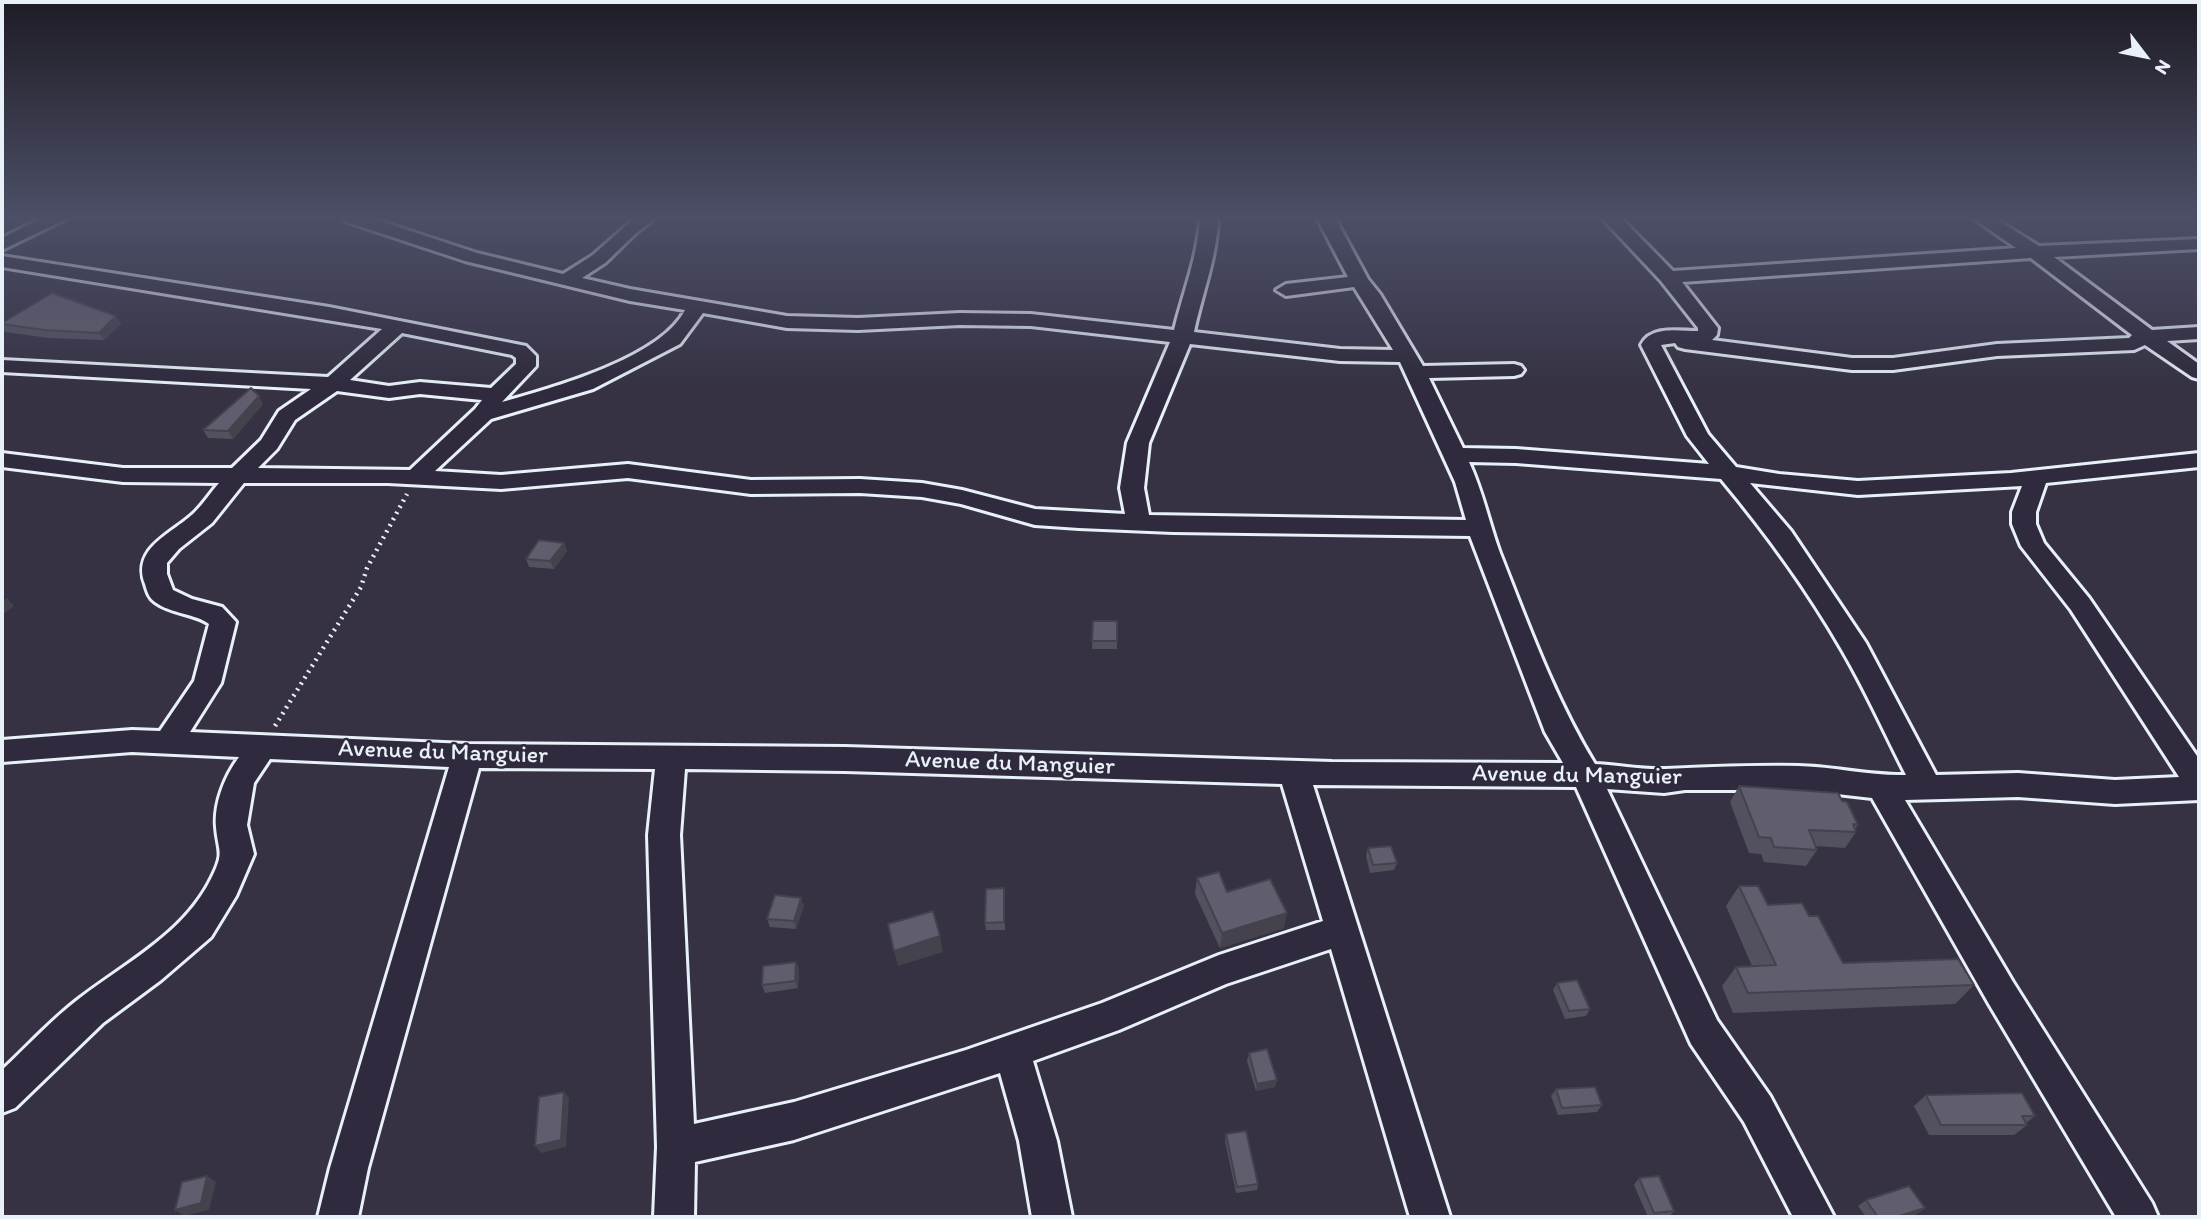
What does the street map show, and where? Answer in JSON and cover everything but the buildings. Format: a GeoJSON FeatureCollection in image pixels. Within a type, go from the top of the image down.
{"type":"FeatureCollection","features":[{"type":"Feature","properties":{"kind":"street"},"geometry":{"type":"LineString","coordinates":[[95,275],[519,349],[526,356],[526,366],[496,395],[483,414],[417,476]]}},
{"type":"Feature","properties":{"kind":"street"},"geometry":{"type":"LineString","coordinates":[[545,275],[630,295],[787,322],[858,324],[960,319],[1031,320],[1411,364],[1514,370]]}},
{"type":"Feature","properties":{"kind":"street"},"geometry":{"type":"LineString","coordinates":[[566,280],[574,275]]}},
{"type":"Feature","properties":{"kind":"street"},"geometry":{"type":"LineString","coordinates":[[1139,523],[1132,488],[1139,443],[1183,337],[1198,275]]}},
{"type":"Feature","properties":{"kind":"street"},"geometry":{"type":"LineString","coordinates":[[1357,275],[1411,364],[1467,482],[1480,528],[1560,732],[1586,775],[1704,1031],[1756,1108],[1814,1217]]}},
{"type":"Feature","properties":{"kind":"street"},"geometry":{"type":"LineString","coordinates":[[1668,277],[1699,275]]}},
{"type":"Feature","properties":{"kind":"street"},"geometry":{"type":"LineString","coordinates":[[2065,275],[2146,337],[2199,373]]}},
{"type":"Feature","properties":{"kind":"street"},"geometry":{"type":"LineString","coordinates":[[1655,339],[1703,337],[1709,330],[1668,277]]}},
{"type":"Feature","properties":{"kind":"street"},"geometry":{"type":"LineString","coordinates":[[1286,290],[1359,281]]}},
{"type":"Feature","properties":{"kind":"street"},"geometry":{"type":"LineString","coordinates":[[483,414],[586,385],[673,340],[690,320],[697,306]]}},
{"type":"Feature","properties":{"kind":"street"},"geometry":{"type":"LineString","coordinates":[[168,743],[207,683],[223,622],[213,613],[185,607],[162,595],[154,574],[154,562],[170,543],[203,517],[237,476],[269,444],[287,416],[333,384],[397,327]]}},
{"type":"Feature","properties":{"kind":"street"},"geometry":{"type":"LineString","coordinates":[[1655,339],[1803,360],[1893,364],[1997,350],[2134,344],[2146,337],[2199,333]]}},
{"type":"Feature","properties":{"kind":"street"},"geometry":{"type":"LineString","coordinates":[[1655,339],[1651,345],[1698,436],[1782,537],[1834,615],[1869,674],[1927,786]]}},
{"type":"Feature","properties":{"kind":"street"},"geometry":{"type":"LineString","coordinates":[[2,366],[333,384],[389,392],[421,388],[496,395]]}},
{"type":"Feature","properties":{"kind":"street"},"geometry":{"type":"LineString","coordinates":[[1454,455],[1529,457],[1726,472],[1779,481],[1858,488],[2037,477],[2199,460]]}},
{"type":"Feature","properties":{"kind":"street"},"geometry":{"type":"LineString","coordinates":[[2,460],[29,460],[95,474],[417,476],[501,482],[628,471],[751,486],[860,486],[922,490],[962,497],[1035,517],[1139,523],[1480,528]]}},
{"type":"Feature","properties":{"kind":"street"},"geometry":{"type":"LineString","coordinates":[[2037,477],[2024,512],[2024,524],[2033,546],[2080,604],[2199,785]]}},
{"type":"Feature","properties":{"kind":"street","name":"Avenue du Manguier"},"geometry":{"type":"LineString","coordinates":[[4,754],[131,741],[467,755],[845,759],[1294,773],[1586,775],[1664,781],[1685,778],[1802,778],[1845,781],[1882,788],[2018,785],[2115,792],[2199,785]]}},
{"type":"Feature","properties":{"kind":"street"},"geometry":{"type":"LineString","coordinates":[[2,1095],[91,1011],[149,969],[199,927],[225,886],[237,854],[230,825],[239,780],[262,747]]}},
{"type":"Feature","properties":{"kind":"street"},"geometry":{"type":"LineString","coordinates":[[338,1217],[349,1168],[467,755]]}},
{"type":"Feature","properties":{"kind":"street"},"geometry":{"type":"LineString","coordinates":[[671,758],[664,835],[676,1147],[674,1217]]}},
{"type":"Feature","properties":{"kind":"street"},"geometry":{"type":"LineString","coordinates":[[1294,773],[1430,1217]]}},
{"type":"Feature","properties":{"kind":"street"},"geometry":{"type":"LineString","coordinates":[[1882,788],[2001,993],[2138,1217]]}},
{"type":"Feature","properties":{"kind":"street"},"geometry":{"type":"LineString","coordinates":[[676,1147],[794,1121],[1012,1051],[1106,1018],[1219,971],[1342,930]]}},
{"type":"Feature","properties":{"kind":"street"},"geometry":{"type":"LineString","coordinates":[[1012,1051],[1038,1141],[1052,1217]]}},
{"type":"Feature","properties":{"kind":"path"},"geometry":{"type":"LineString","coordinates":[[262,747],[361,587],[379,544],[417,476]]}}]}
